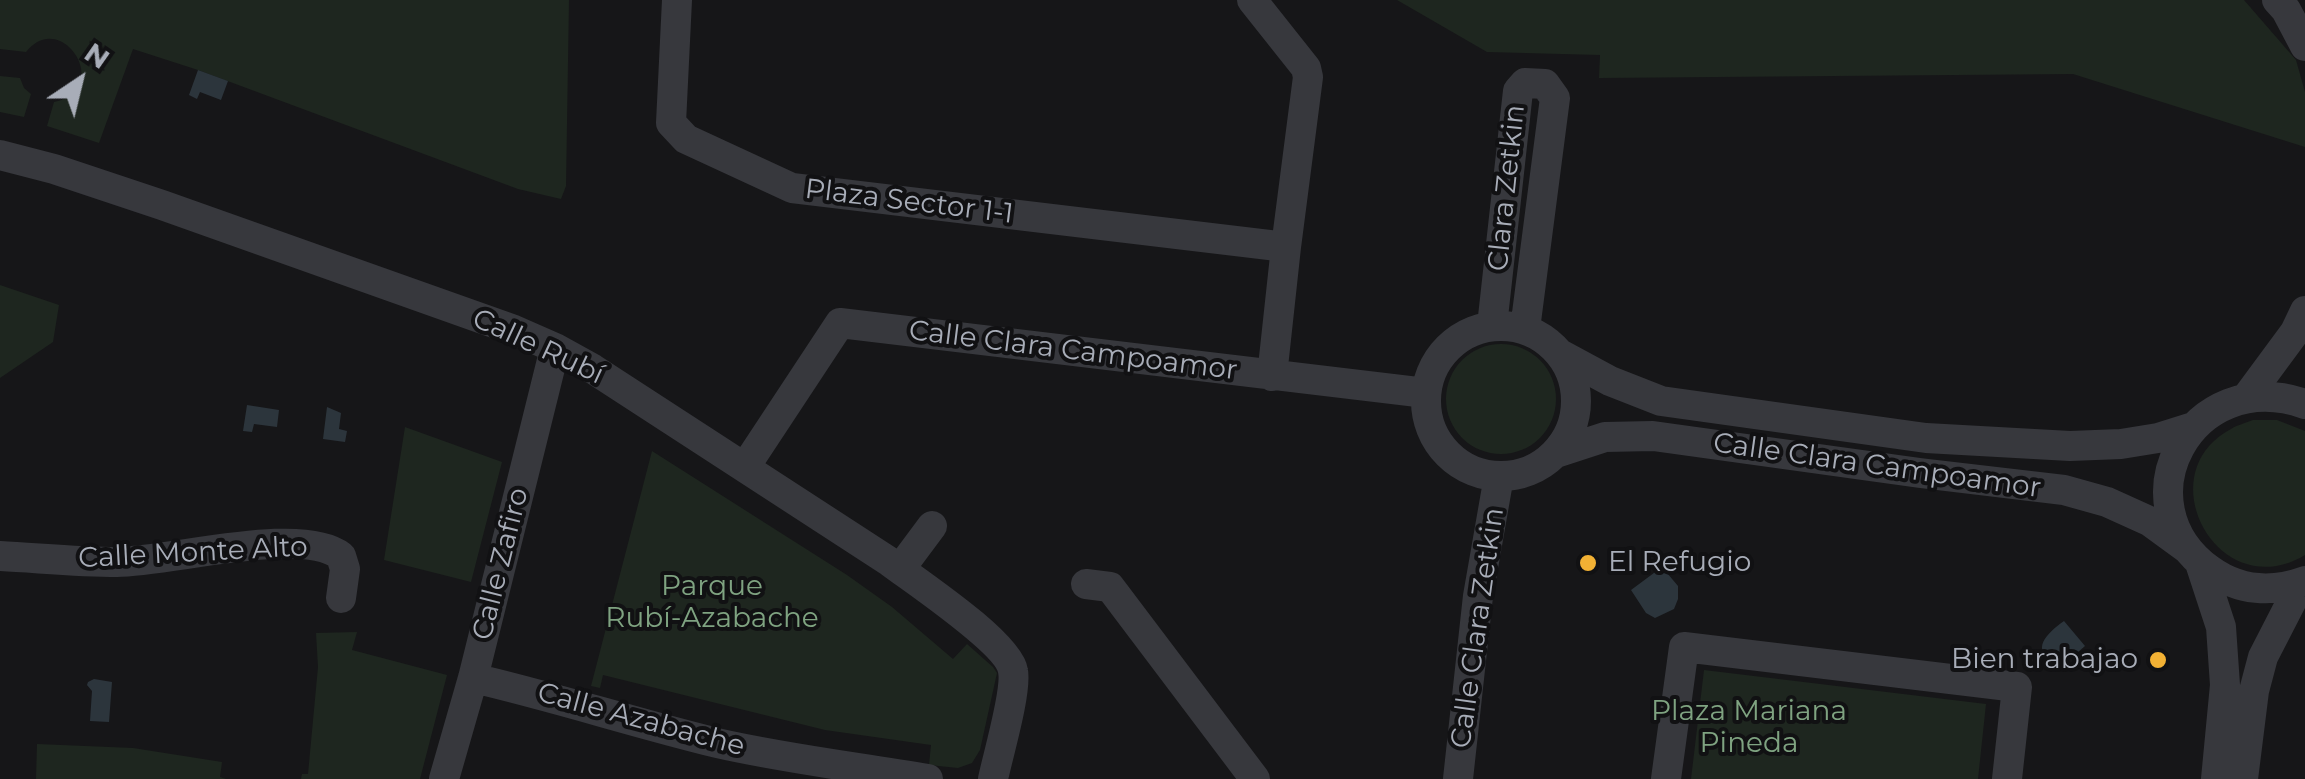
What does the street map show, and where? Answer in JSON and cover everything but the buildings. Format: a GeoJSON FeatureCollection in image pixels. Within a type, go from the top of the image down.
{"type":"FeatureCollection","features":[{"type":"Feature","properties":{"kind":"street","name":"Plaza Sector 1-1"},"geometry":{"type":"LineString","coordinates":[[678,0],[670,124],[686,139],[792,188],[1286,247]]}},
{"type":"Feature","properties":{"kind":"street"},"geometry":{"type":"LineString","coordinates":[[1252,0],[1306,68],[1308,77],[1272,376]]}},
{"type":"Feature","properties":{"kind":"street"},"geometry":{"type":"LineString","coordinates":[[2277,0],[2305,46]]}},
{"type":"Feature","properties":{"kind":"street","name":"Clara Zetkin"},"geometry":{"type":"LineString","coordinates":[[1492,326],[1518,90],[1532,82],[1545,84],[1555,98],[1525,329]]}},
{"type":"Feature","properties":{"kind":"street","name":"Calle Rubí"},"geometry":{"type":"LineString","coordinates":[[0,155],[162,205],[514,330],[593,369],[900,569],[992,641],[1011,662],[1014,681],[993,779]]}},
{"type":"Feature","properties":{"kind":"street"},"geometry":{"type":"LineString","coordinates":[[2247,397],[2295,332],[2305,311]]}},
{"type":"Feature","properties":{"kind":"street","name":"Calle Clara Campoamor"},"geometry":{"type":"LineString","coordinates":[[745,467],[840,323],[1426,393]]}},
{"type":"Feature","properties":{"kind":"street"},"geometry":{"type":"LineString","coordinates":[[1492,326],[1525,329],[1544,339],[1571,372],[1576,393],[1575,415],[1568,436],[1556,453],[1520,474],[1475,472],[1453,459],[1437,441],[1427,418],[1426,393],[1432,369],[1446,348],[1467,333],[1492,326]]}},
{"type":"Feature","properties":{"kind":"street","name":"Calle Zafiro"},"geometry":{"type":"LineString","coordinates":[[444,779],[555,348]]}},
{"type":"Feature","properties":{"kind":"street","name":"Calle Clara Campoamor"},"geometry":{"type":"LineString","coordinates":[[1560,354],[1610,381],[1661,401],[1926,438],[2070,446],[2121,444],[2193,428]]}},
{"type":"Feature","properties":{"kind":"street"},"geometry":{"type":"LineString","coordinates":[[2216,779],[2225,685],[2221,627],[2193,555],[2176,529],[2170,508],[2173,465],[2193,428],[2226,403],[2275,395],[2305,404]]}},
{"type":"Feature","properties":{"kind":"street","name":"Calle Clara Campoamor"},"geometry":{"type":"LineString","coordinates":[[1556,453],[1606,436],[1653,436],[2064,490],[2107,502],[2148,521],[2222,579],[2247,588],[2275,589],[2303,582]]}},
{"type":"Feature","properties":{"kind":"street","name":"Calle Clara Zetkin"},"geometry":{"type":"LineString","coordinates":[[1458,779],[1478,596],[1499,476]]}},
{"type":"Feature","properties":{"kind":"street"},"geometry":{"type":"LineString","coordinates":[[900,569],[932,526]]}},
{"type":"Feature","properties":{"kind":"street","name":"Calle Monte Alto"},"geometry":{"type":"LineString","coordinates":[[0,556],[118,562],[262,546],[308,545],[327,548],[341,556],[345,569],[341,598]]}},
{"type":"Feature","properties":{"kind":"street"},"geometry":{"type":"LineString","coordinates":[[2243,779],[2254,691],[2263,657],[2303,582]]}},
{"type":"Feature","properties":{"kind":"street"},"geometry":{"type":"LineString","coordinates":[[1086,584],[1110,587],[1255,779]]}},
{"type":"Feature","properties":{"kind":"street"},"geometry":{"type":"LineString","coordinates":[[1666,779],[1684,647],[2017,688],[2007,779]]}},
{"type":"Feature","properties":{"kind":"street","name":"Calle Azabache"},"geometry":{"type":"LineString","coordinates":[[473,678],[718,743],[928,779]]}},
{"type":"Feature","properties":{"kind":"green space"},"geometry":{"type":"Polygon","coordinates":[[[0,0],[569,0],[566,186],[561,199],[518,189],[133,49],[99,143],[47,126],[54,102],[72,94],[80,82],[76,55],[54,39],[40,41],[26,52],[0,49],[0,0]]]}},
{"type":"Feature","properties":{"kind":"green space"},"geometry":{"type":"Polygon","coordinates":[[[1397,0],[2244,0],[2296,60],[2305,92],[2305,147],[2073,74],[1599,78],[1600,55],[1487,52],[1397,0]]]}},
{"type":"Feature","properties":{"kind":"green space"},"geometry":{"type":"Polygon","coordinates":[[[0,76],[20,78],[31,94],[24,117],[0,112],[0,76]]]}},
{"type":"Feature","properties":{"kind":"green space"},"geometry":{"type":"Polygon","coordinates":[[[0,285],[59,305],[53,342],[0,378],[0,285]]]}},
{"type":"Feature","properties":{"kind":"green space"},"geometry":{"type":"Polygon","coordinates":[[[1501,344],[1522,348],[1540,360],[1552,378],[1556,399],[1552,420],[1540,438],[1522,450],[1501,454],[1480,450],[1462,438],[1450,420],[1446,399],[1450,378],[1462,360],[1480,348],[1501,344]]]}},
{"type":"Feature","properties":{"kind":"green space"},"geometry":{"type":"Polygon","coordinates":[[[2253,420],[2277,420],[2305,431],[2305,555],[2274,566],[2245,564],[2221,550],[2204,528],[2194,502],[2195,475],[2206,449],[2231,429],[2253,420]]]}},
{"type":"Feature","properties":{"kind":"green space"},"geometry":{"type":"Polygon","coordinates":[[[405,427],[502,462],[471,582],[384,560],[405,427]]]}},
{"type":"Feature","properties":{"kind":"green space","name":"Parque Rubí-Azabache"},"geometry":{"type":"Polygon","coordinates":[[[652,451],[847,575],[953,659],[967,644],[993,667],[997,673],[980,750],[972,763],[958,768],[929,765],[931,745],[825,730],[603,675],[600,688],[591,686],[652,451]]]}},
{"type":"Feature","properties":{"kind":"green space"},"geometry":{"type":"Polygon","coordinates":[[[357,632],[352,650],[447,675],[420,779],[301,779],[302,774],[308,774],[318,667],[316,633],[357,632]]]}},
{"type":"Feature","properties":{"kind":"green space","name":"Plaza Mariana Pineda"},"geometry":{"type":"Polygon","coordinates":[[[1704,670],[1986,704],[1978,779],[1691,779],[1704,670]]]}},
{"type":"Feature","properties":{"kind":"green space"},"geometry":{"type":"Polygon","coordinates":[[[37,744],[133,748],[222,762],[220,777],[226,779],[36,779],[37,744]]]}},
{"type":"Feature","properties":{"kind":"shaded area"},"geometry":{"type":"Polygon","coordinates":[[[198,70],[228,81],[221,100],[200,92],[197,99],[189,95],[198,70]]]}},
{"type":"Feature","properties":{"kind":"shaded area"},"geometry":{"type":"Polygon","coordinates":[[[247,405],[279,410],[277,427],[254,424],[252,432],[243,431],[247,405]]]}},
{"type":"Feature","properties":{"kind":"shaded area"},"geometry":{"type":"Polygon","coordinates":[[[327,407],[341,413],[339,429],[347,431],[345,442],[323,439],[327,407]]]}},
{"type":"Feature","properties":{"kind":"shaded area"},"geometry":{"type":"Polygon","coordinates":[[[1662,567],[1678,586],[1678,599],[1674,609],[1655,618],[1646,613],[1631,590],[1662,567]]]}},
{"type":"Feature","properties":{"kind":"shaded area"},"geometry":{"type":"Polygon","coordinates":[[[2064,621],[2085,646],[2070,659],[2057,663],[2043,653],[2043,642],[2064,621]]]}},
{"type":"Feature","properties":{"kind":"shaded area"},"geometry":{"type":"Polygon","coordinates":[[[94,679],[112,682],[109,722],[90,721],[92,691],[87,685],[94,679]]]}},
{"type":"Feature","properties":{"kind":"place","name":"El Refugio"},"geometry":{"type":"Point","coordinates":[1588,563]}},
{"type":"Feature","properties":{"kind":"place","name":"Bien trabajao"},"geometry":{"type":"Point","coordinates":[2158,660]}}]}
